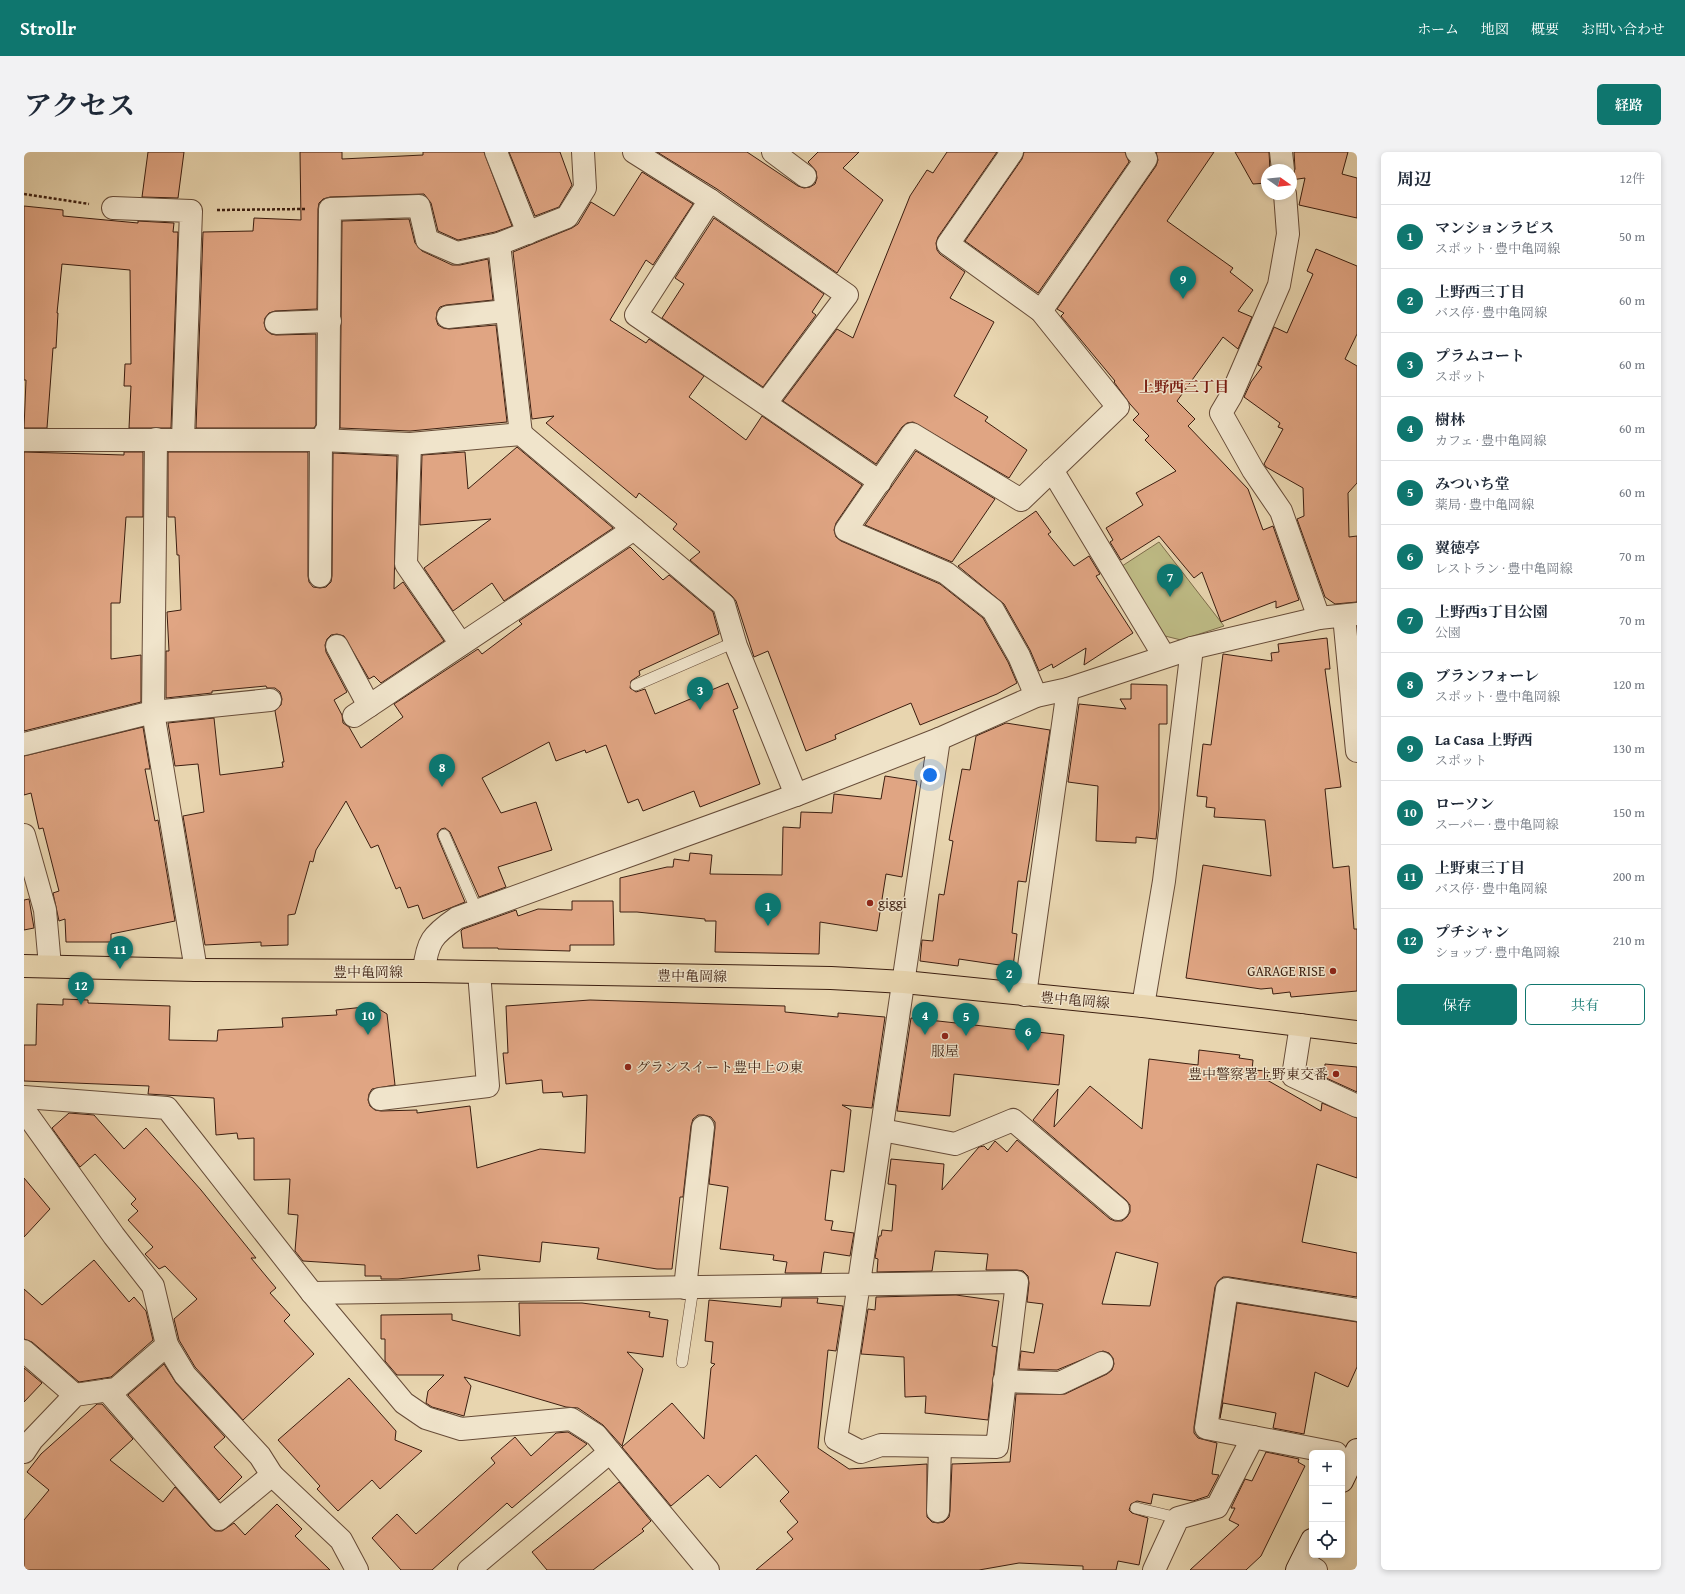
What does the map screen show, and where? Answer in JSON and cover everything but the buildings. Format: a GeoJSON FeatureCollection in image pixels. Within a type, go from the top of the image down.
{"type":"FeatureCollection","features":[{"type":"Feature","properties":{"kind":"main road","name":"豊中亀岡線"},"geometry":{"type":"LineString","coordinates":[[24,966],[196,970],[424,971],[832,978],[904,982],[1144,1006],[1357,1032]]}},
{"type":"Feature","properties":{"kind":"street"},"geometry":{"type":"LineString","coordinates":[[496,152],[528,233]]}},
{"type":"Feature","properties":{"kind":"street"},"geometry":{"type":"LineString","coordinates":[[320,576],[321,440],[328,428],[330,209],[419,206],[427,240],[457,253],[499,244],[567,217],[585,188],[583,152]]}},
{"type":"Feature","properties":{"kind":"street"},"geometry":{"type":"LineString","coordinates":[[634,152],[710,200],[847,295],[766,402]]}},
{"type":"Feature","properties":{"kind":"street"},"geometry":{"type":"LineString","coordinates":[[1012,152],[948,244],[1041,311],[1118,408],[1021,500],[912,434],[846,530],[946,573],[993,610],[1020,656],[1036,696]]}},
{"type":"Feature","properties":{"kind":"street"},"geometry":{"type":"LineString","coordinates":[[1041,311],[1146,159],[1137,152]]}},
{"type":"Feature","properties":{"kind":"street"},"geometry":{"type":"LineString","coordinates":[[1281,152],[1282,164]]}},
{"type":"Feature","properties":{"kind":"street"},"geometry":{"type":"LineString","coordinates":[[784,155],[804,176]]}},
{"type":"Feature","properties":{"kind":"street"},"geometry":{"type":"LineString","coordinates":[[710,200],[636,314],[766,402],[880,482]]}},
{"type":"Feature","properties":{"kind":"street"},"geometry":{"type":"LineString","coordinates":[[1285,200],[1288,234],[1279,285],[1231,396],[1221,413],[1253,470],[1281,511],[1319,618]]}},
{"type":"Feature","properties":{"kind":"street"},"geometry":{"type":"LineString","coordinates":[[113,208],[191,211],[183,440]]}},
{"type":"Feature","properties":{"kind":"street"},"geometry":{"type":"LineString","coordinates":[[499,244],[521,434],[724,605],[735,642],[796,795]]}},
{"type":"Feature","properties":{"kind":"street"},"geometry":{"type":"LineString","coordinates":[[448,317],[506,311]]}},
{"type":"Feature","properties":{"kind":"street"},"geometry":{"type":"LineString","coordinates":[[276,323],[330,321]]}},
{"type":"Feature","properties":{"kind":"street"},"geometry":{"type":"LineString","coordinates":[[24,440],[321,440],[410,444],[521,434]]}},
{"type":"Feature","properties":{"kind":"street"},"geometry":{"type":"LineString","coordinates":[[156,439],[153,712],[196,970]]}},
{"type":"Feature","properties":{"kind":"street"},"geometry":{"type":"LineString","coordinates":[[410,444],[406,564],[461,644]]}},
{"type":"Feature","properties":{"kind":"street"},"geometry":{"type":"LineString","coordinates":[[1052,470],[1164,656]]}},
{"type":"Feature","properties":{"kind":"street"},"geometry":{"type":"LineString","coordinates":[[337,646],[362,711],[634,529]]}},
{"type":"Feature","properties":{"kind":"street"},"geometry":{"type":"LineString","coordinates":[[424,971],[426,952],[437,932],[457,918],[796,795],[939,739],[1036,696],[1068,689],[1192,648],[1319,618],[1351,615],[1357,751]]}},
{"type":"Feature","properties":{"kind":"street"},"geometry":{"type":"LineString","coordinates":[[1144,1006],[1164,881],[1192,648]]}},
{"type":"Feature","properties":{"kind":"street"},"geometry":{"type":"LineString","coordinates":[[1025,995],[1068,689]]}},
{"type":"Feature","properties":{"kind":"street"},"geometry":{"type":"LineString","coordinates":[[24,744],[153,712],[270,700]]}},
{"type":"Feature","properties":{"kind":"street"},"geometry":{"type":"LineString","coordinates":[[312,1293],[689,1288],[859,1285],[1017,1282],[997,1447],[881,1445],[861,1452],[836,1439],[859,1285],[904,982],[939,739]]}},
{"type":"Feature","properties":{"kind":"street"},"geometry":{"type":"LineString","coordinates":[[24,835],[45,910],[50,966]]}},
{"type":"Feature","properties":{"kind":"street"},"geometry":{"type":"LineString","coordinates":[[380,1099],[488,1086],[479,972]]}},
{"type":"Feature","properties":{"kind":"street"},"geometry":{"type":"LineString","coordinates":[[1301,1026],[1293,1076],[1357,1106]]}},
{"type":"Feature","properties":{"kind":"street"},"geometry":{"type":"LineString","coordinates":[[24,1097],[167,1108],[312,1293],[404,1403],[426,1418],[461,1429],[571,1419],[596,1435],[708,1570]]}},
{"type":"Feature","properties":{"kind":"street"},"geometry":{"type":"LineString","coordinates":[[24,1110],[114,1236],[153,1286],[167,1346],[185,1376],[260,1456],[272,1475],[341,1540],[357,1570]]}},
{"type":"Feature","properties":{"kind":"street"},"geometry":{"type":"LineString","coordinates":[[882,1130],[955,1144],[1013,1120],[1118,1209]]}},
{"type":"Feature","properties":{"kind":"street"},"geometry":{"type":"LineString","coordinates":[[689,1288],[703,1127]]}},
{"type":"Feature","properties":{"kind":"street"},"geometry":{"type":"LineString","coordinates":[[1345,1464],[1347,1453],[1206,1428],[1227,1289],[1357,1310]]}},
{"type":"Feature","properties":{"kind":"street"},"geometry":{"type":"LineString","coordinates":[[24,1452],[32,1440],[75,1395],[116,1389],[167,1346]]}},
{"type":"Feature","properties":{"kind":"street"},"geometry":{"type":"LineString","coordinates":[[24,1350],[75,1395]]}},
{"type":"Feature","properties":{"kind":"street"},"geometry":{"type":"LineString","coordinates":[[1004,1381],[1060,1383],[1102,1363]]}},
{"type":"Feature","properties":{"kind":"street"},"geometry":{"type":"LineString","coordinates":[[108,1390],[219,1519],[272,1475]]}},
{"type":"Feature","properties":{"kind":"street"},"geometry":{"type":"LineString","coordinates":[[1154,1570],[1178,1518],[1217,1507],[1253,1437]]}},
{"type":"Feature","properties":{"kind":"street"},"geometry":{"type":"LineString","coordinates":[[938,1511],[940,1447]]}},
{"type":"Feature","properties":{"kind":"street"},"geometry":{"type":"LineString","coordinates":[[469,1570],[610,1452]]}},
{"type":"Feature","properties":{"kind":"street"},"geometry":{"type":"LineString","coordinates":[[1305,1567],[1309,1552]]}},
{"type":"Feature","properties":{"kind":"lane"},"geometry":{"type":"LineString","coordinates":[[636,685],[735,642]]}},
{"type":"Feature","properties":{"kind":"lane"},"geometry":{"type":"LineString","coordinates":[[444,835],[477,911]]}},
{"type":"Feature","properties":{"kind":"lane"},"geometry":{"type":"LineString","coordinates":[[682,1362],[689,1288]]}},
{"type":"Feature","properties":{"kind":"lane"},"geometry":{"type":"LineString","coordinates":[[1136,1508],[1178,1518]]}},
{"type":"Feature","properties":{"kind":"path"},"geometry":{"type":"LineString","coordinates":[[24,194],[113,208]]}},
{"type":"Feature","properties":{"kind":"path"},"geometry":{"type":"LineString","coordinates":[[191,211],[330,209]]}},
{"type":"Feature","properties":{"kind":"shaded area"},"geometry":{"type":"Polygon","coordinates":[[[1159,542],[1224,626],[1181,640],[1161,635],[1119,568],[1159,542]]]}},
{"type":"Feature","properties":{"kind":"place","name":"La Casa 上野西"},"geometry":{"type":"Point","coordinates":[1183,299]}},
{"type":"Feature","properties":{"kind":"place","name":"上野西3丁目公園"},"geometry":{"type":"Point","coordinates":[1170,597]}},
{"type":"Feature","properties":{"kind":"place","name":"プラムコート"},"geometry":{"type":"Point","coordinates":[700,710]}},
{"type":"Feature","properties":{"kind":"place","name":"ブランフォーレ"},"geometry":{"type":"Point","coordinates":[442,787]}},
{"type":"Feature","properties":{"kind":"place","name":"giggi"},"geometry":{"type":"Point","coordinates":[870,903]}},
{"type":"Feature","properties":{"kind":"place","name":"マンションラピス"},"geometry":{"type":"Point","coordinates":[768,926]}},
{"type":"Feature","properties":{"kind":"place","name":"上野東三丁目"},"geometry":{"type":"Point","coordinates":[120,969]}},
{"type":"Feature","properties":{"kind":"place","name":"GARAGE RISE"},"geometry":{"type":"Point","coordinates":[1333,971]}},
{"type":"Feature","properties":{"kind":"place","name":"上野西三丁目"},"geometry":{"type":"Point","coordinates":[1009,993]}},
{"type":"Feature","properties":{"kind":"place","name":"プチシャン"},"geometry":{"type":"Point","coordinates":[81,1005]}},
{"type":"Feature","properties":{"kind":"place","name":"ローソン"},"geometry":{"type":"Point","coordinates":[368,1035]}},
{"type":"Feature","properties":{"kind":"place","name":"樹林"},"geometry":{"type":"Point","coordinates":[925,1035]}},
{"type":"Feature","properties":{"kind":"place","name":"服屋"},"geometry":{"type":"Point","coordinates":[945,1036]}},
{"type":"Feature","properties":{"kind":"place","name":"みついち堂"},"geometry":{"type":"Point","coordinates":[966,1036]}},
{"type":"Feature","properties":{"kind":"place","name":"翼徳亭"},"geometry":{"type":"Point","coordinates":[1028,1051]}},
{"type":"Feature","properties":{"kind":"place","name":"グランスイート豊中上の東"},"geometry":{"type":"Point","coordinates":[628,1067]}},
{"type":"Feature","properties":{"kind":"place","name":"豊中警察署上野東交番"},"geometry":{"type":"Point","coordinates":[1336,1074]}},
{"type":"Feature","properties":{"kind":"district","name":"上野西三丁目"},"geometry":{"type":"Point","coordinates":[1184,386]}}]}
